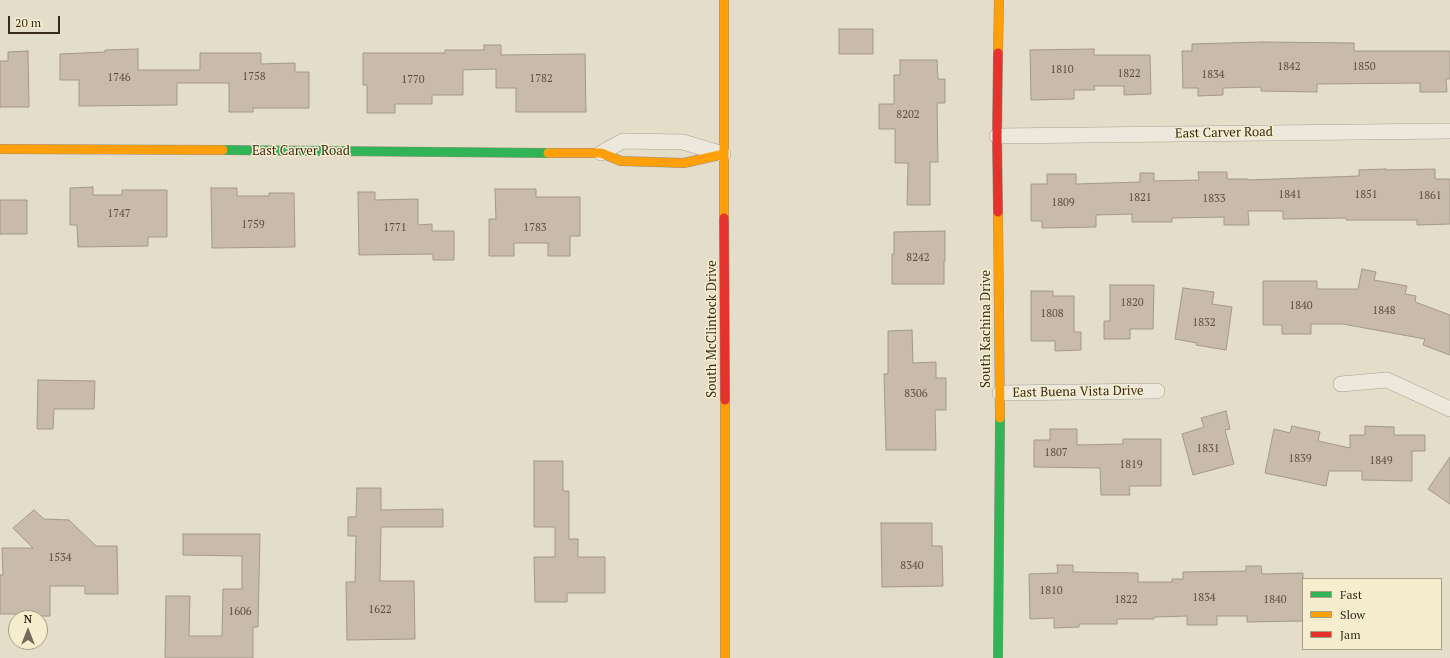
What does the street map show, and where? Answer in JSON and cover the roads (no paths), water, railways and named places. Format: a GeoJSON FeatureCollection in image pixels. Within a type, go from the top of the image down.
{"type":"FeatureCollection","features":[{"type":"Feature","properties":{"kind":"street","name":"South McClintock Drive"},"geometry":{"type":"LineString","coordinates":[[724,0],[725,658]]}},
{"type":"Feature","properties":{"kind":"street","name":"South Kachina Drive"},"geometry":{"type":"LineString","coordinates":[[998,658],[1000,393],[997,136],[999,0]]}},
{"type":"Feature","properties":{"kind":"street","name":"East Carver Road"},"geometry":{"type":"LineString","coordinates":[[997,136],[1450,131]]}},
{"type":"Feature","properties":{"kind":"street","name":"East Carver Road"},"geometry":{"type":"LineString","coordinates":[[601,153],[623,141],[661,141],[683,142],[724,154]]}},
{"type":"Feature","properties":{"kind":"street","name":"East Carver Road"},"geometry":{"type":"LineString","coordinates":[[0,149],[601,153],[621,161],[684,163],[724,154]]}},
{"type":"Feature","properties":{"kind":"street"},"geometry":{"type":"LineString","coordinates":[[1341,384],[1387,380],[1450,408]]}},
{"type":"Feature","properties":{"kind":"street","name":"East Buena Vista Drive"},"geometry":{"type":"LineString","coordinates":[[1000,393],[1157,391]]}}]}
